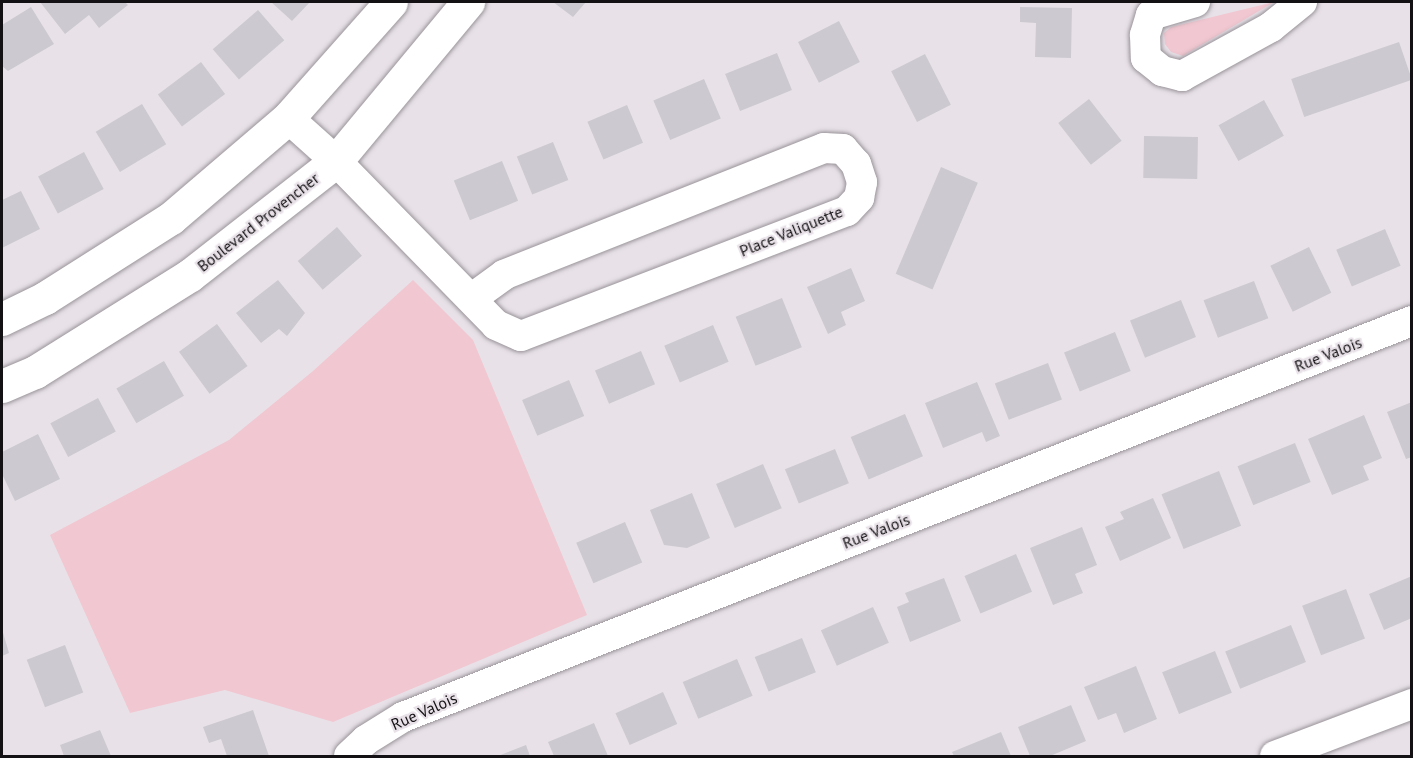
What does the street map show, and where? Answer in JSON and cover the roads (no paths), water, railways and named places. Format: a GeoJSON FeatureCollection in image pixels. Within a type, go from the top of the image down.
{"type":"FeatureCollection","features":[{"type":"Feature","properties":{"kind":"street"},"geometry":{"type":"LineString","coordinates":[[2,319],[45,298],[171,218],[288,118],[391,2]]}},
{"type":"Feature","properties":{"kind":"street","name":"Boulevard Provencher"},"geometry":{"type":"LineString","coordinates":[[2,386],[35,372],[190,275],[336,161],[468,2]]}},
{"type":"Feature","properties":{"kind":"street"},"geometry":{"type":"LineString","coordinates":[[1195,2],[1151,15],[1145,35],[1146,58],[1162,71],[1182,76],[1271,27],[1302,2]]}},
{"type":"Feature","properties":{"kind":"street","name":"Place Valiquette"},"geometry":{"type":"LineString","coordinates":[[288,118],[336,161],[496,325],[520,336],[847,211],[859,198],[862,182],[856,164],[843,149],[824,148],[504,276],[472,298]]}},
{"type":"Feature","properties":{"kind":"street","name":"Rue Valois"},"geometry":{"type":"LineString","coordinates":[[349,756],[366,740],[403,717],[1412,321]]}},
{"type":"Feature","properties":{"kind":"street"},"geometry":{"type":"LineString","coordinates":[[1275,756],[1412,704]]}}]}
